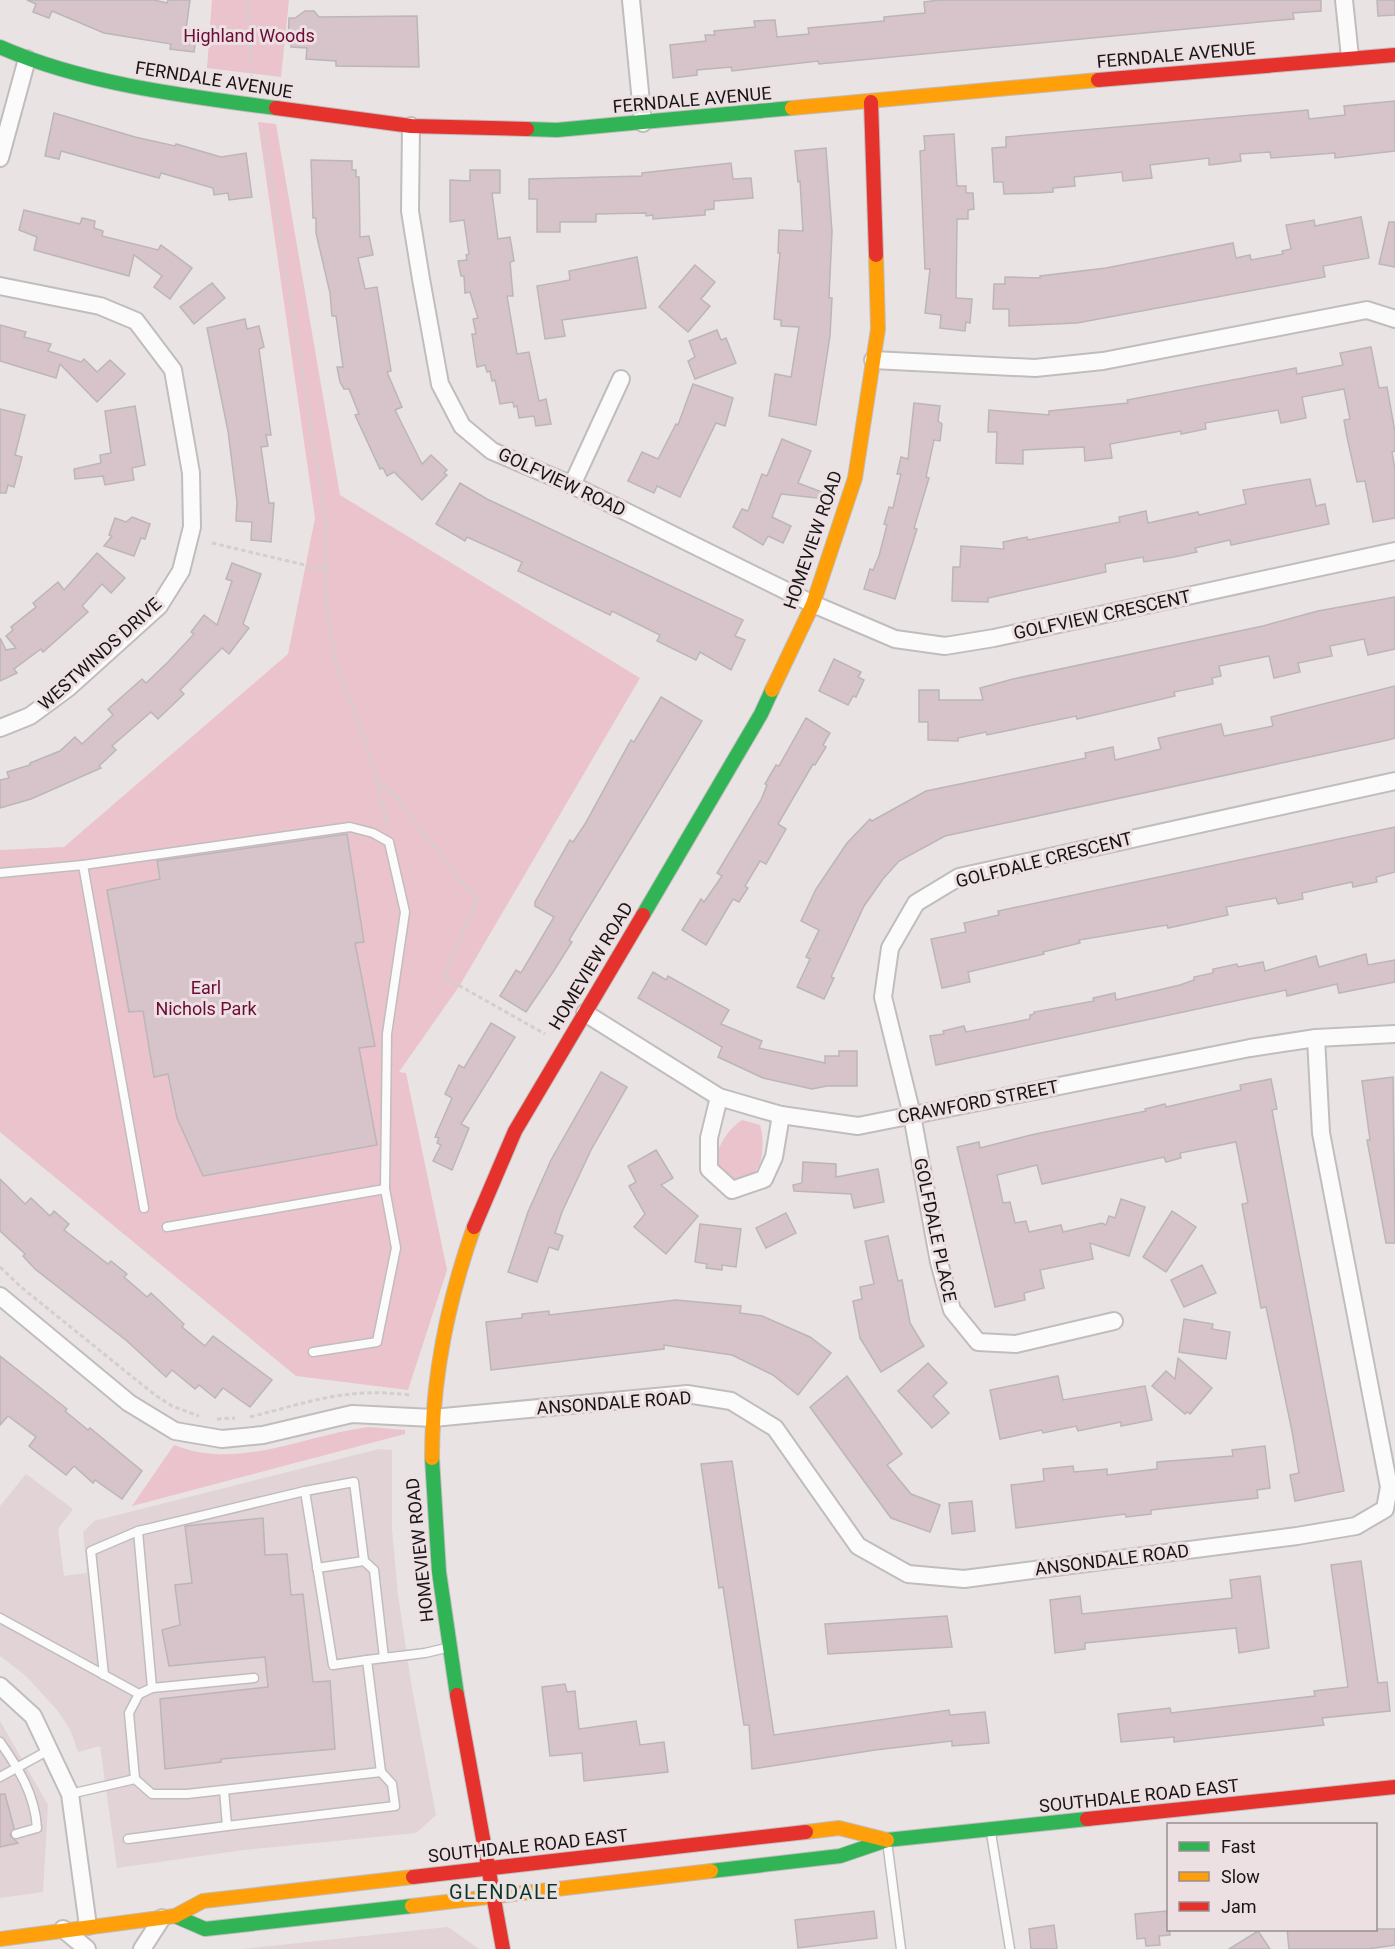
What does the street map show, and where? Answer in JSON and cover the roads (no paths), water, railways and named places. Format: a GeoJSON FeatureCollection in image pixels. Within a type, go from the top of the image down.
{"type":"FeatureCollection","features":[{"type":"Feature","properties":{"kind":"street"},"geometry":{"type":"LineString","coordinates":[[631,0],[643,123]]}},
{"type":"Feature","properties":{"kind":"street"},"geometry":{"type":"LineString","coordinates":[[1344,0],[1350,57]]}},
{"type":"Feature","properties":{"kind":"street","name":"FERNDALE AVENUE"},"geometry":{"type":"LineString","coordinates":[[0,47],[27,59],[161,93],[411,126],[557,130],[1350,57],[1395,55]]}},
{"type":"Feature","properties":{"kind":"street"},"geometry":{"type":"LineString","coordinates":[[0,158],[27,59]]}},
{"type":"Feature","properties":{"kind":"street","name":"HOMEVIEW ROAD"},"geometry":{"type":"LineString","coordinates":[[503,1949],[449,1647],[434,1548],[429,1472],[436,1374],[450,1305],[486,1192],[515,1131],[761,714],[813,604],[855,478],[879,329],[871,102]]}},
{"type":"Feature","properties":{"kind":"street","name":"GOLFVIEW ROAD"},"geometry":{"type":"LineString","coordinates":[[411,126],[410,211],[440,384],[462,426],[492,451],[572,485],[813,604]]}},
{"type":"Feature","properties":{"kind":"street","name":"WESTWINDS DRIVE"},"geometry":{"type":"LineString","coordinates":[[0,286],[100,306],[136,321],[173,369],[191,473],[192,527],[181,571],[159,606],[68,688],[30,716],[0,728]]}},
{"type":"Feature","properties":{"kind":"street"},"geometry":{"type":"LineString","coordinates":[[873,360],[1035,368],[1103,361],[1367,310],[1395,320]]}},
{"type":"Feature","properties":{"kind":"street"},"geometry":{"type":"LineString","coordinates":[[572,485],[621,380]]}},
{"type":"Feature","properties":{"kind":"street","name":"GOLFVIEW CRESCENT"},"geometry":{"type":"LineString","coordinates":[[813,604],[895,639],[945,646],[1005,636],[1395,550]]}},
{"type":"Feature","properties":{"kind":"street","name":"GOLFDALE CRESCENT"},"geometry":{"type":"LineString","coordinates":[[912,1116],[883,997],[890,948],[916,903],[959,877],[1395,781]]}},
{"type":"Feature","properties":{"kind":"street","name":"CRAWFORD STREET"},"geometry":{"type":"LineString","coordinates":[[585,1013],[718,1096],[781,1116],[858,1126],[1250,1048],[1316,1038],[1395,1034]]}},
{"type":"Feature","properties":{"kind":"street","name":"ANSONDALE ROAD"},"geometry":{"type":"LineString","coordinates":[[0,1296],[129,1403],[175,1431],[222,1439],[263,1435],[352,1414],[433,1418],[687,1394],[731,1401],[775,1428],[858,1546],[908,1575],[964,1579],[1297,1536],[1356,1526],[1390,1513],[1389,1487],[1321,1134],[1316,1038]]}},
{"type":"Feature","properties":{"kind":"street"},"geometry":{"type":"LineString","coordinates":[[718,1096],[709,1138],[709,1169],[732,1190],[764,1179],[774,1157],[781,1116]]}},
{"type":"Feature","properties":{"kind":"street","name":"GOLFDALE PLACE"},"geometry":{"type":"LineString","coordinates":[[912,1116],[939,1262],[952,1310],[978,1342],[1016,1344],[1114,1321]]}},
{"type":"Feature","properties":{"kind":"street"},"geometry":{"type":"LineString","coordinates":[[0,1686],[33,1716],[70,1794],[88,1926]]}},
{"type":"Feature","properties":{"kind":"street","name":"SOUTHDALE ROAD EAST"},"geometry":{"type":"LineString","coordinates":[[169,1917],[205,1929],[840,1856],[887,1840],[1395,1787]]}},
{"type":"Feature","properties":{"kind":"street","name":"SOUTHDALE ROAD EAST"},"geometry":{"type":"LineString","coordinates":[[0,1938],[169,1917],[203,1901],[839,1828],[887,1840]]}},
{"type":"Feature","properties":{"kind":"street"},"geometry":{"type":"LineString","coordinates":[[142,1949],[169,1917]]}},
{"type":"Feature","properties":{"kind":"street"},"geometry":{"type":"LineString","coordinates":[[63,1929],[87,1949]]}},
{"type":"Feature","properties":{"kind":"lane"},"geometry":{"type":"LineString","coordinates":[[0,873],[83,865],[350,827],[373,832],[389,842],[405,912],[387,1034],[385,1189],[396,1248],[377,1342],[313,1352]]}},
{"type":"Feature","properties":{"kind":"lane"},"geometry":{"type":"LineString","coordinates":[[83,865],[144,1208]]}},
{"type":"Feature","properties":{"kind":"lane"},"geometry":{"type":"LineString","coordinates":[[167,1227],[385,1189]]}},
{"type":"Feature","properties":{"kind":"lane"},"geometry":{"type":"LineString","coordinates":[[104,1675],[91,1551],[138,1531],[305,1491],[354,1482],[364,1561],[374,1570],[384,1658]]}},
{"type":"Feature","properties":{"kind":"lane"},"geometry":{"type":"LineString","coordinates":[[305,1491],[333,1665],[425,1653],[449,1647]]}},
{"type":"Feature","properties":{"kind":"lane"},"geometry":{"type":"LineString","coordinates":[[138,1531],[152,1688]]}},
{"type":"Feature","properties":{"kind":"lane"},"geometry":{"type":"LineString","coordinates":[[317,1568],[364,1561]]}},
{"type":"Feature","properties":{"kind":"lane"},"geometry":{"type":"LineString","coordinates":[[0,1618],[139,1694]]}},
{"type":"Feature","properties":{"kind":"lane"},"geometry":{"type":"LineString","coordinates":[[128,1839],[395,1806],[392,1784],[381,1772],[367,1660]]}},
{"type":"Feature","properties":{"kind":"lane"},"geometry":{"type":"LineString","coordinates":[[254,1678],[152,1688],[139,1694],[129,1713],[135,1779],[152,1794],[224,1790],[381,1772]]}},
{"type":"Feature","properties":{"kind":"lane"},"geometry":{"type":"LineString","coordinates":[[0,1742],[18,1767],[35,1808],[37,1828],[16,1834]]}},
{"type":"Feature","properties":{"kind":"lane"},"geometry":{"type":"LineString","coordinates":[[0,1777],[49,1750]]}},
{"type":"Feature","properties":{"kind":"lane"},"geometry":{"type":"LineString","coordinates":[[70,1794],[135,1779]]}},
{"type":"Feature","properties":{"kind":"lane"},"geometry":{"type":"LineString","coordinates":[[224,1790],[227,1826]]}},
{"type":"Feature","properties":{"kind":"lane"},"geometry":{"type":"LineString","coordinates":[[991,1829],[1010,1949]]}},
{"type":"Feature","properties":{"kind":"lane"},"geometry":{"type":"LineString","coordinates":[[887,1840],[901,1949]]}},
{"type":"Feature","properties":{"kind":"district","name":"GLENDALE"},"geometry":{"type":"Point","coordinates":[504,1892]}},
{"type":"Feature","properties":{"kind":"park label","name":"Highland Woods"},"geometry":{"type":"Point","coordinates":[249,36]}},
{"type":"Feature","properties":{"kind":"park label","name":"Earl Nichols Park"},"geometry":{"type":"Point","coordinates":[206,998]}}]}
